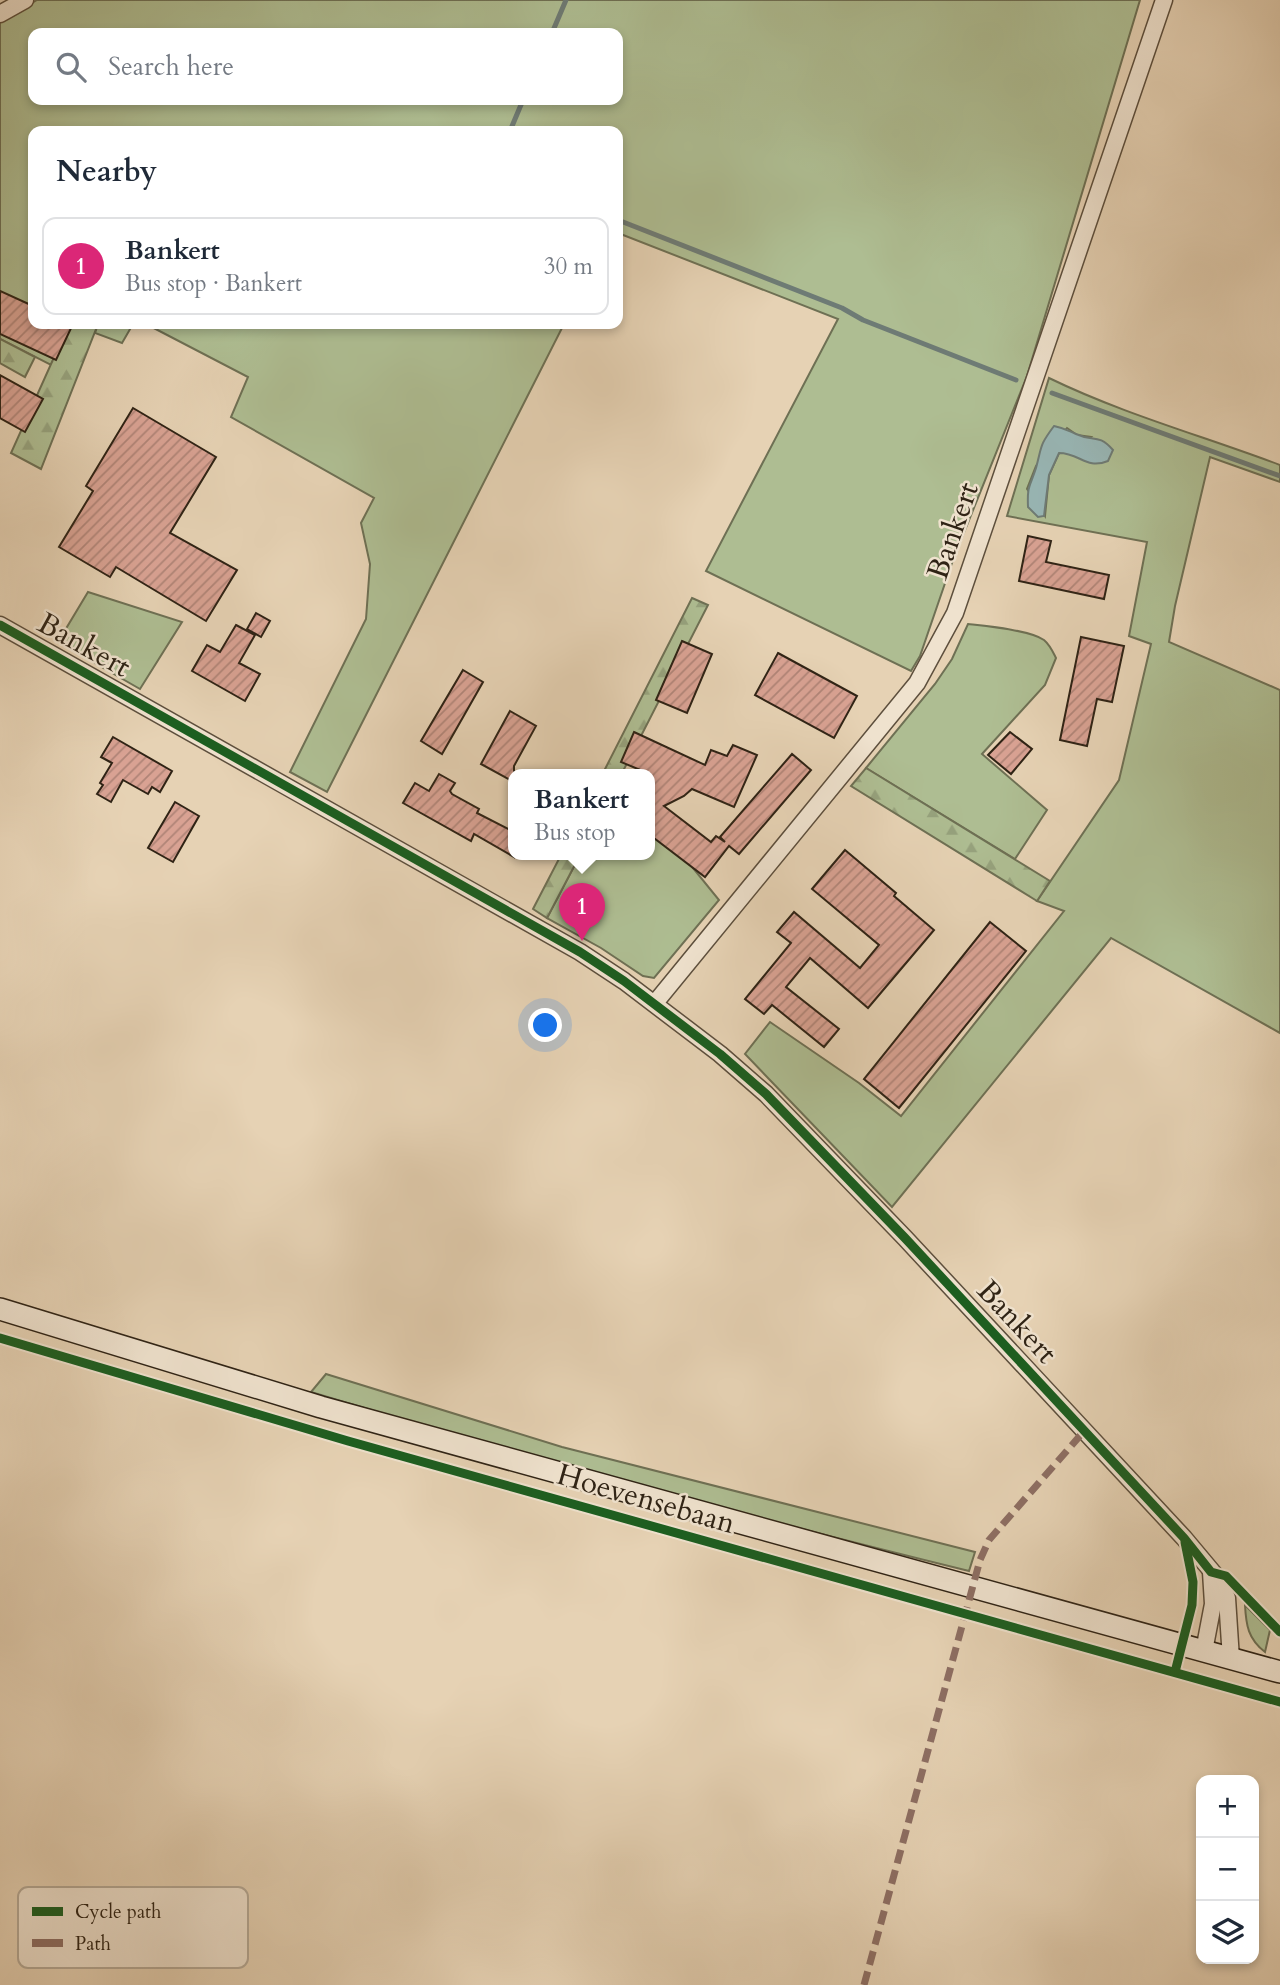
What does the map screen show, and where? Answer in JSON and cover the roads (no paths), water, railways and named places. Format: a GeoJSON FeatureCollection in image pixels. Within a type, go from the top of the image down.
{"type":"FeatureCollection","features":[{"type":"Feature","properties":{"kind":"main road","name":"Hoevensebaan"},"geometry":{"type":"LineString","coordinates":[[0,1309],[321,1407],[1280,1672]]}},
{"type":"Feature","properties":{"kind":"street"},"geometry":{"type":"LineString","coordinates":[[0,14],[25,0]]}},
{"type":"Feature","properties":{"kind":"street","name":"Bankert"},"geometry":{"type":"LineString","coordinates":[[654,1003],[917,683],[938,648],[955,613],[1164,0]]}},
{"type":"Feature","properties":{"kind":"street","name":"Bankert"},"geometry":{"type":"LineString","coordinates":[[0,625],[580,952],[654,1003],[720,1054],[766,1094],[905,1238],[1184,1538],[1220,1581],[1227,1598],[1231,1659]]}},
{"type":"Feature","properties":{"kind":"street"},"geometry":{"type":"LineString","coordinates":[[1204,1651],[1213,1604],[1211,1572]]}},
{"type":"Feature","properties":{"kind":"water"},"geometry":{"type":"Polygon","coordinates":[[[1054,426],[1099,440],[1113,450],[1108,461],[1094,464],[1059,453],[1049,475],[1044,516],[1038,517],[1028,507],[1029,490],[1042,446],[1054,426]]]}},
{"type":"Feature","properties":{"kind":"waterway"},"geometry":{"type":"LineString","coordinates":[[554,28],[566,0]]}},
{"type":"Feature","properties":{"kind":"waterway"},"geometry":{"type":"LineString","coordinates":[[512,126],[521,105]]}},
{"type":"Feature","properties":{"kind":"waterway"},"geometry":{"type":"LineString","coordinates":[[623,222],[1016,380]]}},
{"type":"Feature","properties":{"kind":"waterway"},"geometry":{"type":"LineString","coordinates":[[1052,393],[1280,476]]}},
{"type":"Feature","properties":{"kind":"place","name":"Bankert"},"geometry":{"type":"Point","coordinates":[582,941]}}]}
